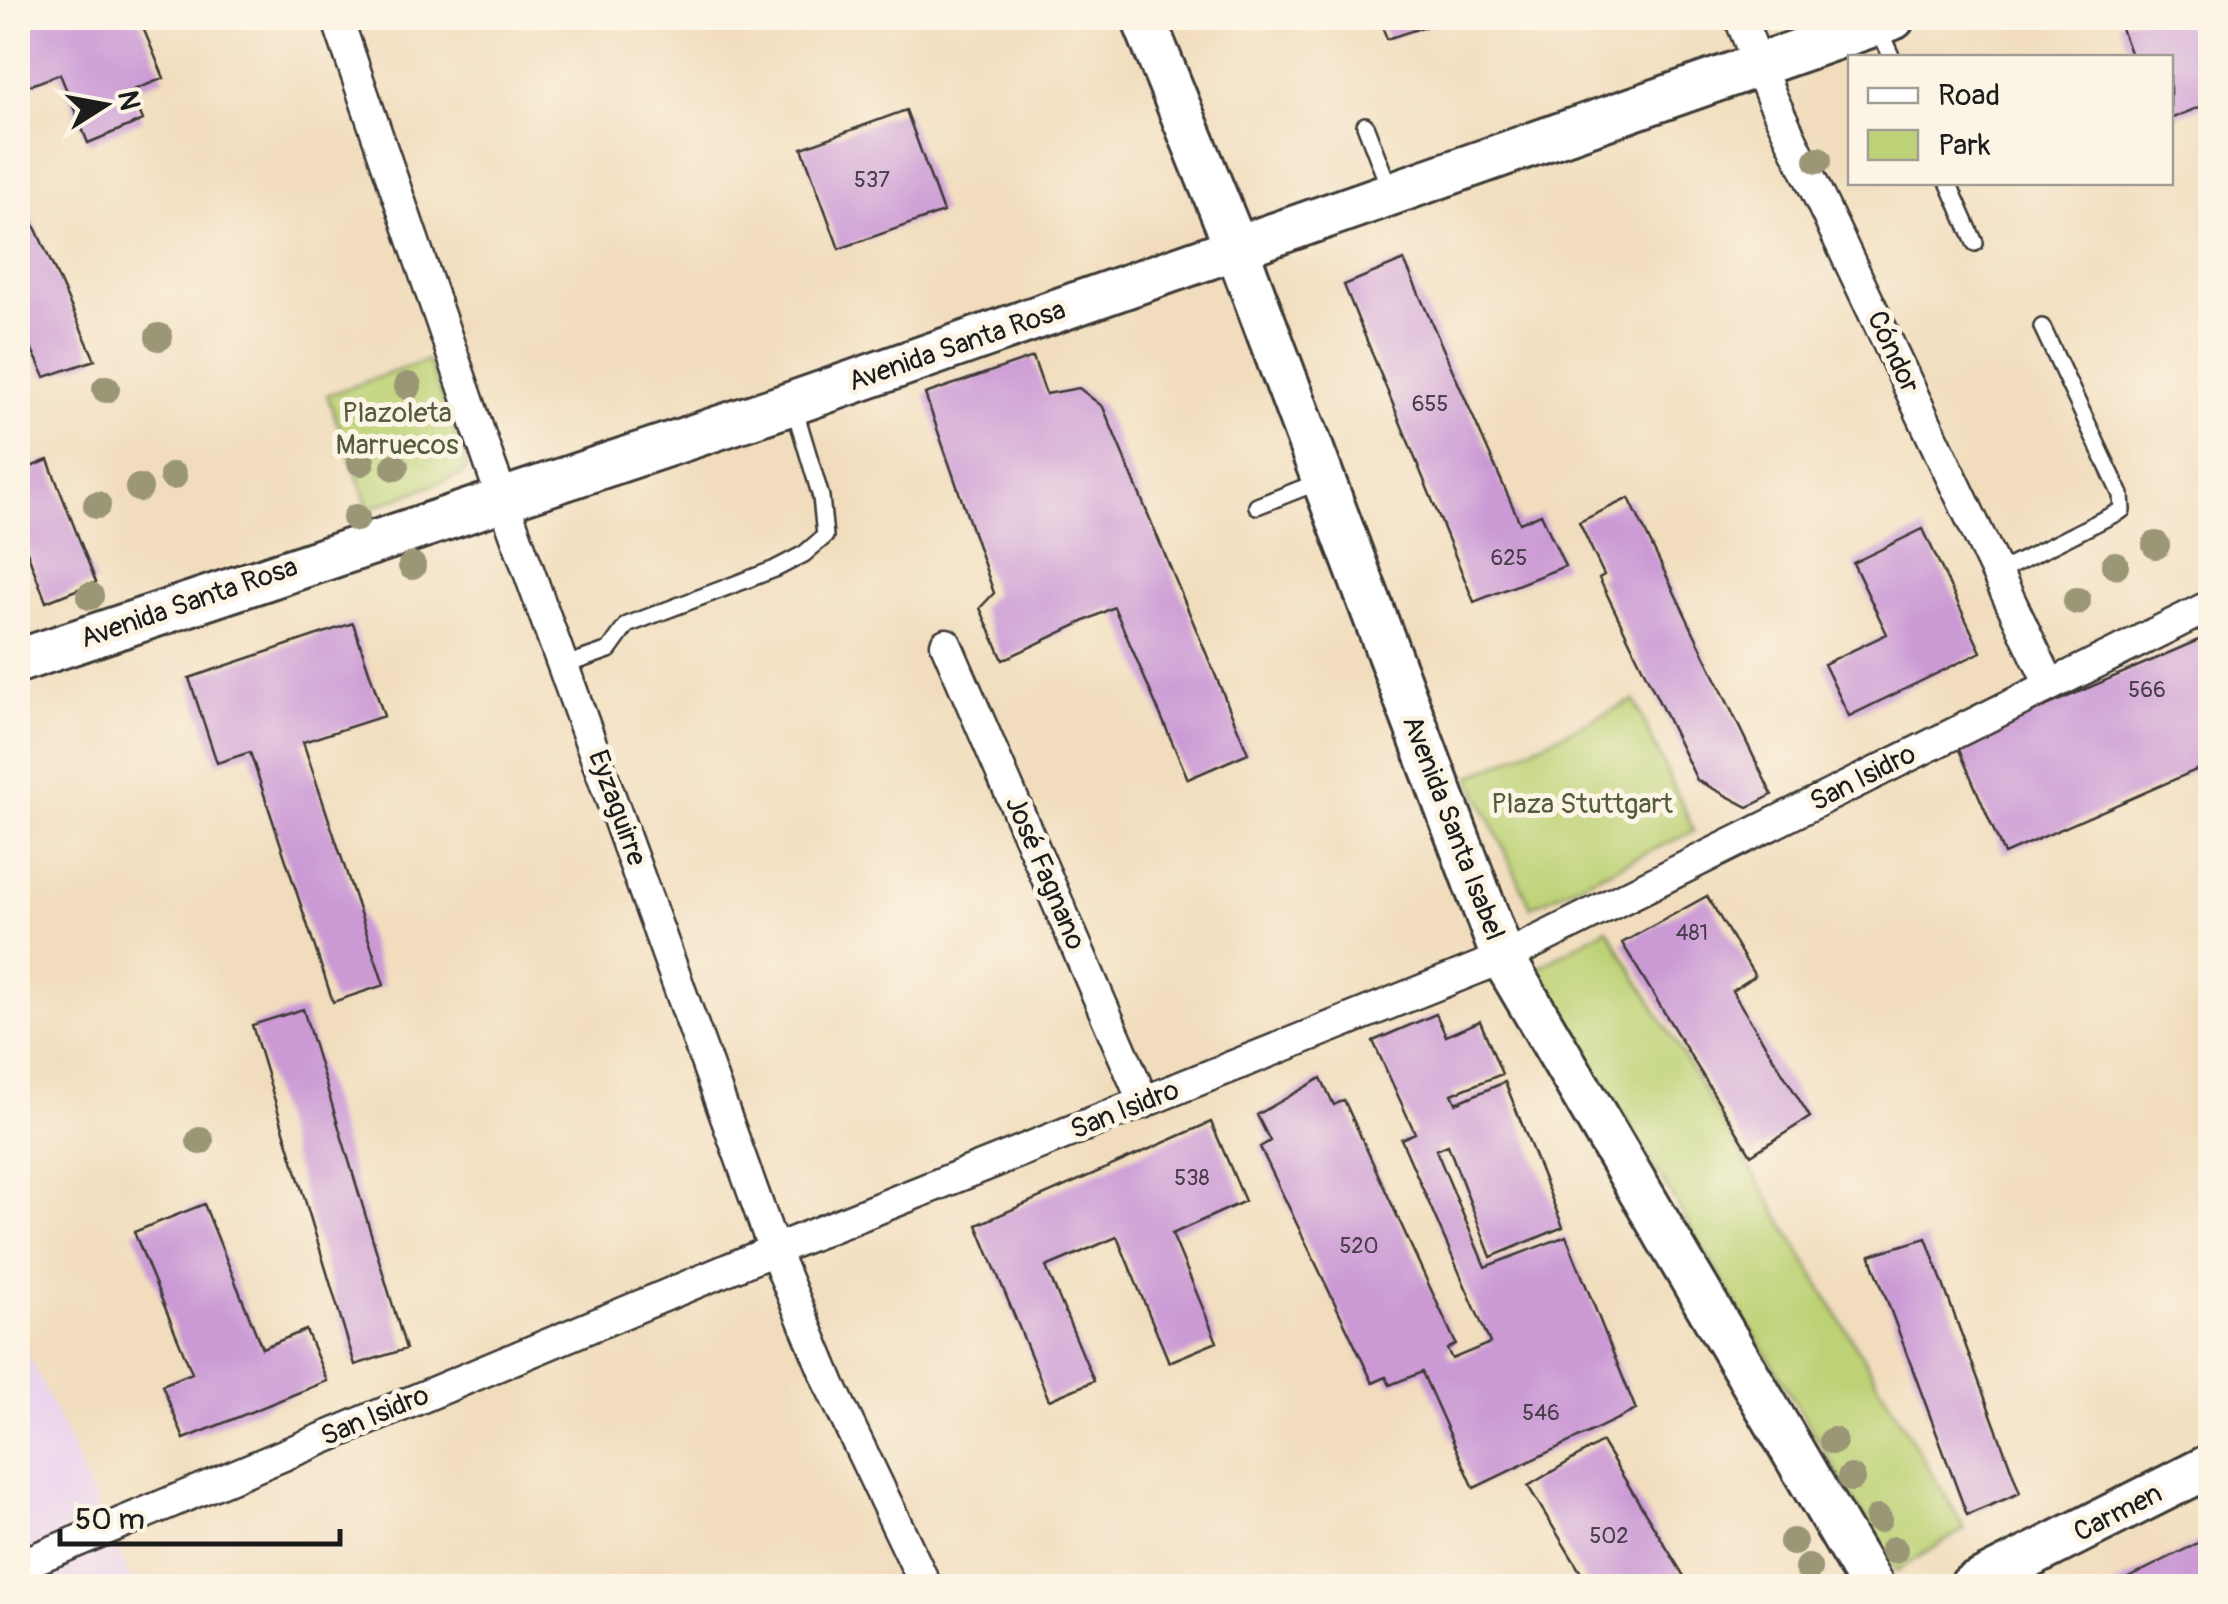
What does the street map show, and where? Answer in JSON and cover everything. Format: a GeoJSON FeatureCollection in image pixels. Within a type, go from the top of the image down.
{"type":"FeatureCollection","features":[{"type":"Feature","properties":{"kind":"main road","name":"Avenida Santa Isabel"},"geometry":{"type":"LineString","coordinates":[[1143,18],[1236,248],[1503,958],[1872,1586]]}},
{"type":"Feature","properties":{"kind":"main road","name":"Avenida Santa Rosa"},"geometry":{"type":"LineString","coordinates":[[18,661],[793,403],[1757,64],[1887,33]]}},
{"type":"Feature","properties":{"kind":"main road","name":"Carmen"},"geometry":{"type":"LineString","coordinates":[[1972,1586],[2210,1466]]}},
{"type":"Feature","properties":{"kind":"street","name":"Eyzaguirre"},"geometry":{"type":"LineString","coordinates":[[337,18],[502,497],[566,665],[774,1250],[831,1387],[926,1586]]}},
{"type":"Feature","properties":{"kind":"street","name":"Cóndor"},"geometry":{"type":"LineString","coordinates":[[1740,18],[1757,64],[2050,685]]}},
{"type":"Feature","properties":{"kind":"street","name":"San Isidro"},"geometry":{"type":"LineString","coordinates":[[18,1566],[774,1250],[1503,958],[2210,606]]}},
{"type":"Feature","properties":{"kind":"street","name":"José Fagnano"},"geometry":{"type":"LineString","coordinates":[[946,644],[1144,1103]]}},
{"type":"Feature","properties":{"kind":"lane"},"geometry":{"type":"LineString","coordinates":[[1365,125],[1391,194]]}},
{"type":"Feature","properties":{"kind":"lane"},"geometry":{"type":"LineString","coordinates":[[1949,185],[1975,243]]}},
{"type":"Feature","properties":{"kind":"lane"},"geometry":{"type":"LineString","coordinates":[[1997,573],[2122,510],[2121,495],[2042,327]]}},
{"type":"Feature","properties":{"kind":"lane"},"geometry":{"type":"LineString","coordinates":[[566,665],[608,650],[627,625],[775,570],[804,554],[824,536],[821,497],[793,403]]}},
{"type":"Feature","properties":{"kind":"lane"},"geometry":{"type":"LineString","coordinates":[[1257,506],[1323,479]]}},
{"type":"Feature","properties":{"kind":"shaded area"},"geometry":{"type":"Polygon","coordinates":[[[18,1331],[134,1586],[18,1586],[18,1331]]]}},
{"type":"Feature","properties":{"kind":"green space","name":"Plazoleta Marruecos"},"geometry":{"type":"Polygon","coordinates":[[[428,360],[467,464],[463,474],[369,509],[327,395],[428,360]]]}},
{"type":"Feature","properties":{"kind":"green space","name":"Plaza Stuttgart"},"geometry":{"type":"Polygon","coordinates":[[[1634,700],[1694,831],[1531,907],[1470,777],[1634,700]]]}},
{"type":"Feature","properties":{"kind":"green space"},"geometry":{"type":"Polygon","coordinates":[[[1607,928],[1965,1529],[1896,1571],[1536,969],[1607,928]]]}},
{"type":"Feature","properties":{"kind":"building"},"geometry":{"type":"Polygon","coordinates":[[[18,18],[139,18],[164,78],[131,91],[143,120],[88,143],[60,74],[18,90],[18,18]]]}},
{"type":"Feature","properties":{"kind":"building"},"geometry":{"type":"Polygon","coordinates":[[[1379,18],[1451,18],[1387,39],[1379,18]]]}},
{"type":"Feature","properties":{"kind":"building"},"geometry":{"type":"Polygon","coordinates":[[[2134,18],[2210,18],[2210,103],[2173,118],[2173,55],[2131,55],[2119,23],[2134,18]]]}},
{"type":"Feature","properties":{"kind":"building"},"geometry":{"type":"Polygon","coordinates":[[[906,110],[943,212],[839,249],[802,148],[906,110]]]}},
{"type":"Feature","properties":{"kind":"building"},"geometry":{"type":"Polygon","coordinates":[[[18,189],[95,360],[45,377],[18,320],[18,189]]]}},
{"type":"Feature","properties":{"kind":"building"},"geometry":{"type":"Polygon","coordinates":[[[1404,260],[1520,523],[1541,514],[1565,566],[1474,602],[1344,285],[1404,260]]]}},
{"type":"Feature","properties":{"kind":"building"},"geometry":{"type":"Polygon","coordinates":[[[1033,357],[1046,394],[1079,388],[1103,407],[1248,753],[1188,779],[1114,607],[1003,660],[980,608],[994,593],[925,394],[1033,357]]]}},
{"type":"Feature","properties":{"kind":"building"},"geometry":{"type":"Polygon","coordinates":[[[48,460],[96,582],[46,602],[18,528],[18,472],[48,460]]]}},
{"type":"Feature","properties":{"kind":"building"},"geometry":{"type":"Polygon","coordinates":[[[1629,498],[1772,795],[1748,807],[1697,780],[1599,578],[1604,575],[1579,522],[1629,498]]]}},
{"type":"Feature","properties":{"kind":"building"},"geometry":{"type":"Polygon","coordinates":[[[1923,529],[1981,652],[1849,716],[1824,664],[1887,634],[1853,563],[1923,529]]]}},
{"type":"Feature","properties":{"kind":"building"},"geometry":{"type":"Polygon","coordinates":[[[353,623],[384,716],[303,742],[384,985],[333,1002],[250,752],[217,763],[189,678],[353,623]]]}},
{"type":"Feature","properties":{"kind":"building"},"geometry":{"type":"Polygon","coordinates":[[[2210,635],[2210,764],[2004,854],[1957,745],[2210,635]]]}},
{"type":"Feature","properties":{"kind":"building"},"geometry":{"type":"Polygon","coordinates":[[[1707,896],[1755,976],[1732,991],[1810,1117],[1751,1155],[1622,943],[1707,896]]]}},
{"type":"Feature","properties":{"kind":"building"},"geometry":{"type":"Polygon","coordinates":[[[303,1009],[406,1349],[355,1365],[252,1025],[303,1009]]]}},
{"type":"Feature","properties":{"kind":"building"},"geometry":{"type":"Polygon","coordinates":[[[1436,1014],[1446,1036],[1480,1021],[1502,1074],[1452,1094],[1456,1103],[1505,1082],[1563,1227],[1491,1257],[1448,1145],[1436,1150],[1485,1267],[1566,1236],[1636,1410],[1474,1488],[1422,1372],[1390,1385],[1386,1377],[1373,1383],[1260,1147],[1270,1141],[1257,1115],[1321,1078],[1334,1105],[1344,1100],[1456,1344],[1447,1349],[1452,1359],[1490,1343],[1401,1139],[1415,1133],[1373,1041],[1436,1014]]]}},
{"type":"Feature","properties":{"kind":"building"},"geometry":{"type":"Polygon","coordinates":[[[1211,1122],[1245,1201],[1172,1234],[1217,1342],[1169,1362],[1117,1237],[1046,1267],[1094,1381],[1049,1400],[977,1225],[1211,1122]]]}},
{"type":"Feature","properties":{"kind":"building"},"geometry":{"type":"Polygon","coordinates":[[[204,1204],[262,1348],[306,1330],[327,1381],[184,1439],[162,1385],[192,1373],[134,1232],[204,1204]]]}},
{"type":"Feature","properties":{"kind":"building"},"geometry":{"type":"Polygon","coordinates":[[[1926,1238],[2020,1493],[1967,1515],[1870,1255],[1926,1238]]]}},
{"type":"Feature","properties":{"kind":"building"},"geometry":{"type":"Polygon","coordinates":[[[1602,1442],[1690,1586],[1589,1586],[1528,1486],[1602,1442]]]}},
{"type":"Feature","properties":{"kind":"building"},"geometry":{"type":"Polygon","coordinates":[[[2210,1537],[2210,1586],[2112,1586],[2210,1537]]]}}]}
